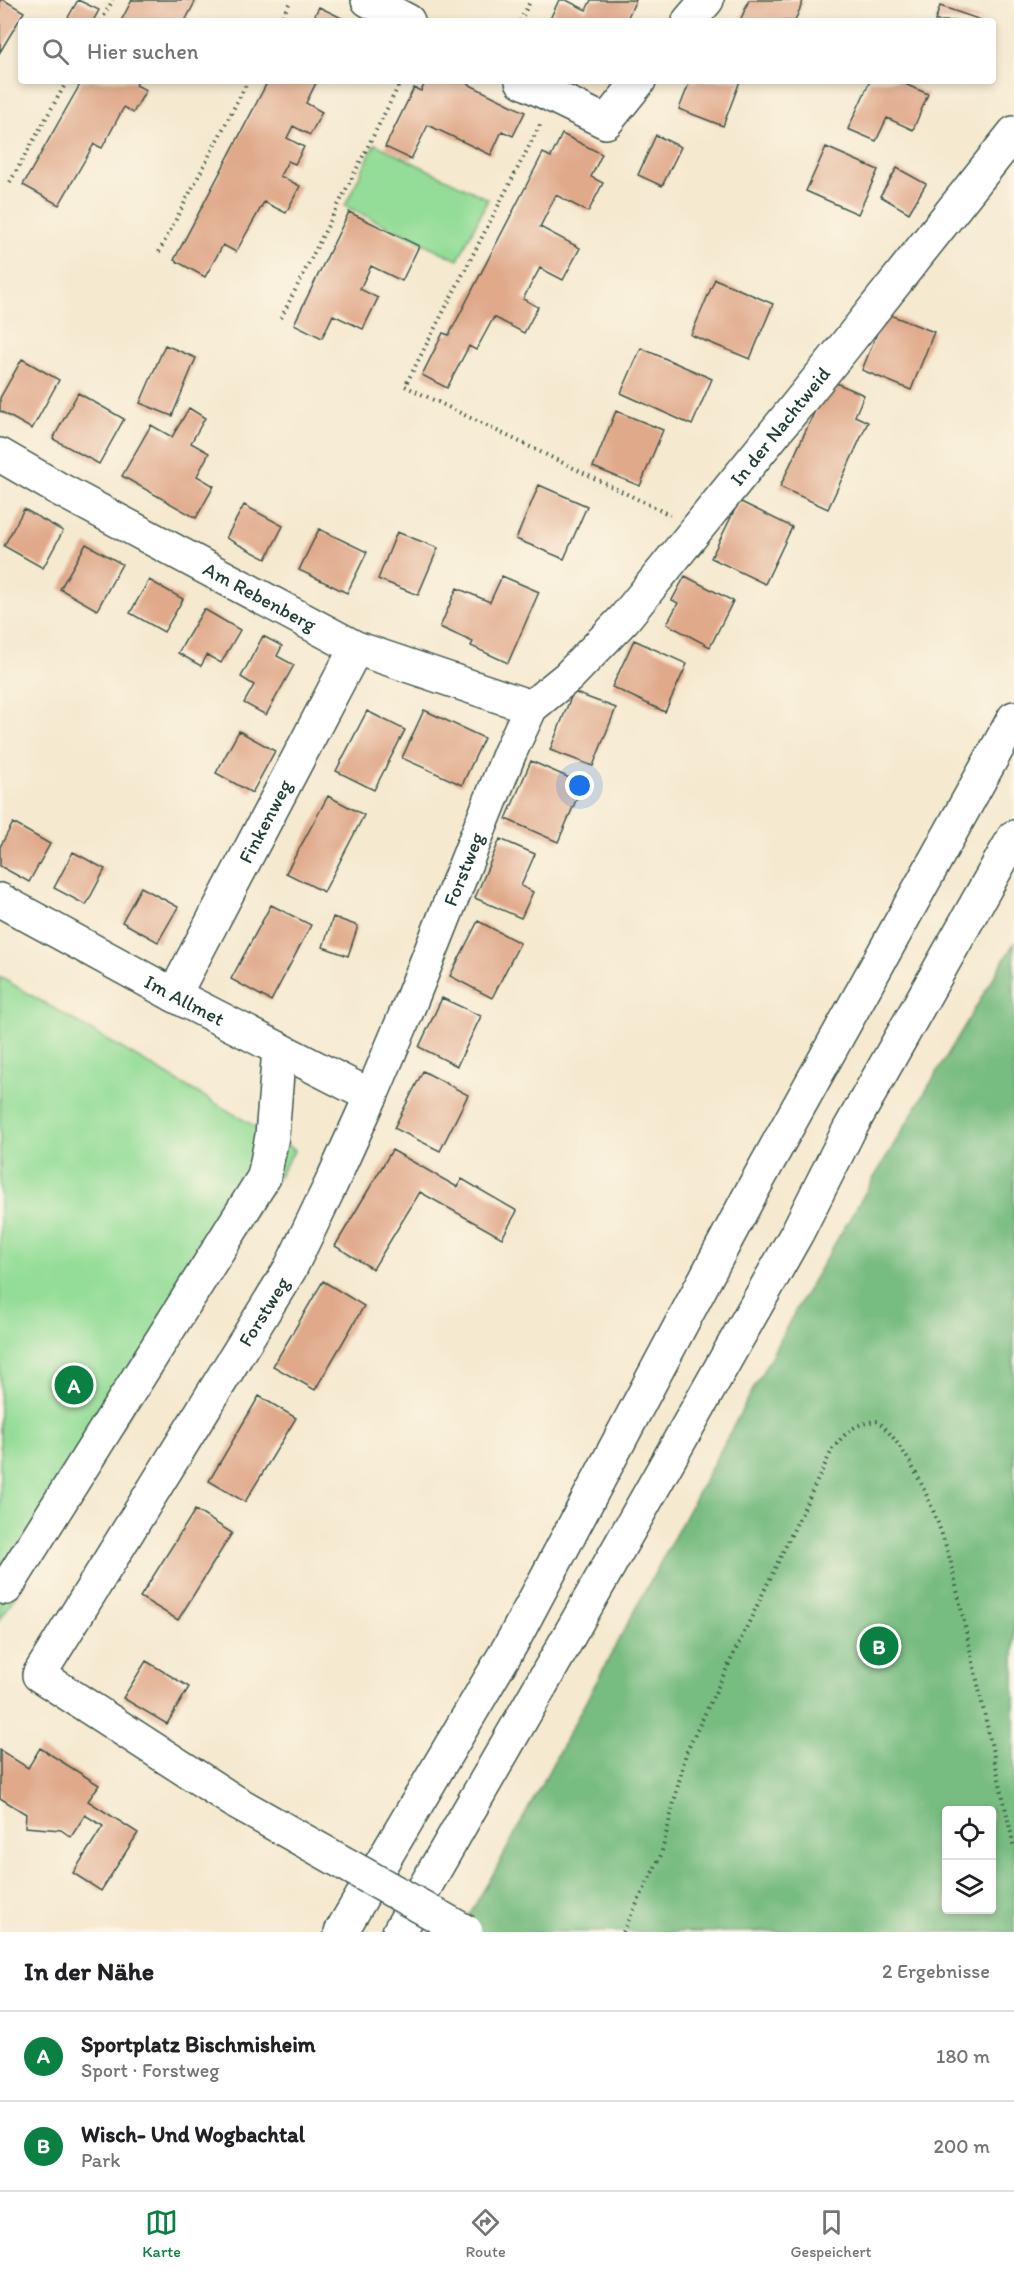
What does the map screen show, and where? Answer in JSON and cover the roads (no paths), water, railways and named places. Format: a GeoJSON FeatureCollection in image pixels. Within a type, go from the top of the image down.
{"type":"FeatureCollection","features":[{"type":"Feature","properties":{"kind":"main road"},"geometry":{"type":"LineString","coordinates":[[371,0],[403,18]]}},
{"type":"Feature","properties":{"kind":"main road"},"geometry":{"type":"LineString","coordinates":[[692,18],[707,0]]}},
{"type":"Feature","properties":{"kind":"main road"},"geometry":{"type":"LineString","coordinates":[[528,84],[606,122],[637,84]]}},
{"type":"Feature","properties":{"kind":"main road","name":"In der Nachtweid"},"geometry":{"type":"LineString","coordinates":[[531,707],[568,677],[624,619],[1014,133]]}},
{"type":"Feature","properties":{"kind":"main road","name":"Am Rebenberg"},"geometry":{"type":"LineString","coordinates":[[0,455],[57,488],[356,648],[531,707]]}},
{"type":"Feature","properties":{"kind":"main road","name":"Finkenweg"},"geometry":{"type":"LineString","coordinates":[[174,995],[356,648]]}},
{"type":"Feature","properties":{"kind":"main road","name":"Forstweg"},"geometry":{"type":"LineString","coordinates":[[466,1932],[237,1803],[39,1675],[290,1269],[371,1096],[510,752],[531,707]]}},
{"type":"Feature","properties":{"kind":"main road"},"geometry":{"type":"LineString","coordinates":[[341,1932],[514,1640],[753,1189],[1014,718]]}},
{"type":"Feature","properties":{"kind":"main road"},"geometry":{"type":"LineString","coordinates":[[399,1932],[785,1253],[849,1130],[1014,837]]}},
{"type":"Feature","properties":{"kind":"main road","name":"Im Allmet"},"geometry":{"type":"LineString","coordinates":[[0,900],[174,995],[371,1096]]}},
{"type":"Feature","properties":{"kind":"main road"},"geometry":{"type":"LineString","coordinates":[[0,1585],[6,1588],[264,1178],[272,1136],[279,1049]]}},
{"type":"Feature","properties":{"kind":"place","name":"Sportplatz Bischmisheim"},"geometry":{"type":"Point","coordinates":[74,1385]}},
{"type":"Feature","properties":{"kind":"place","name":"Wisch- Und Wogbachtal"},"geometry":{"type":"Point","coordinates":[879,1646]}}]}
